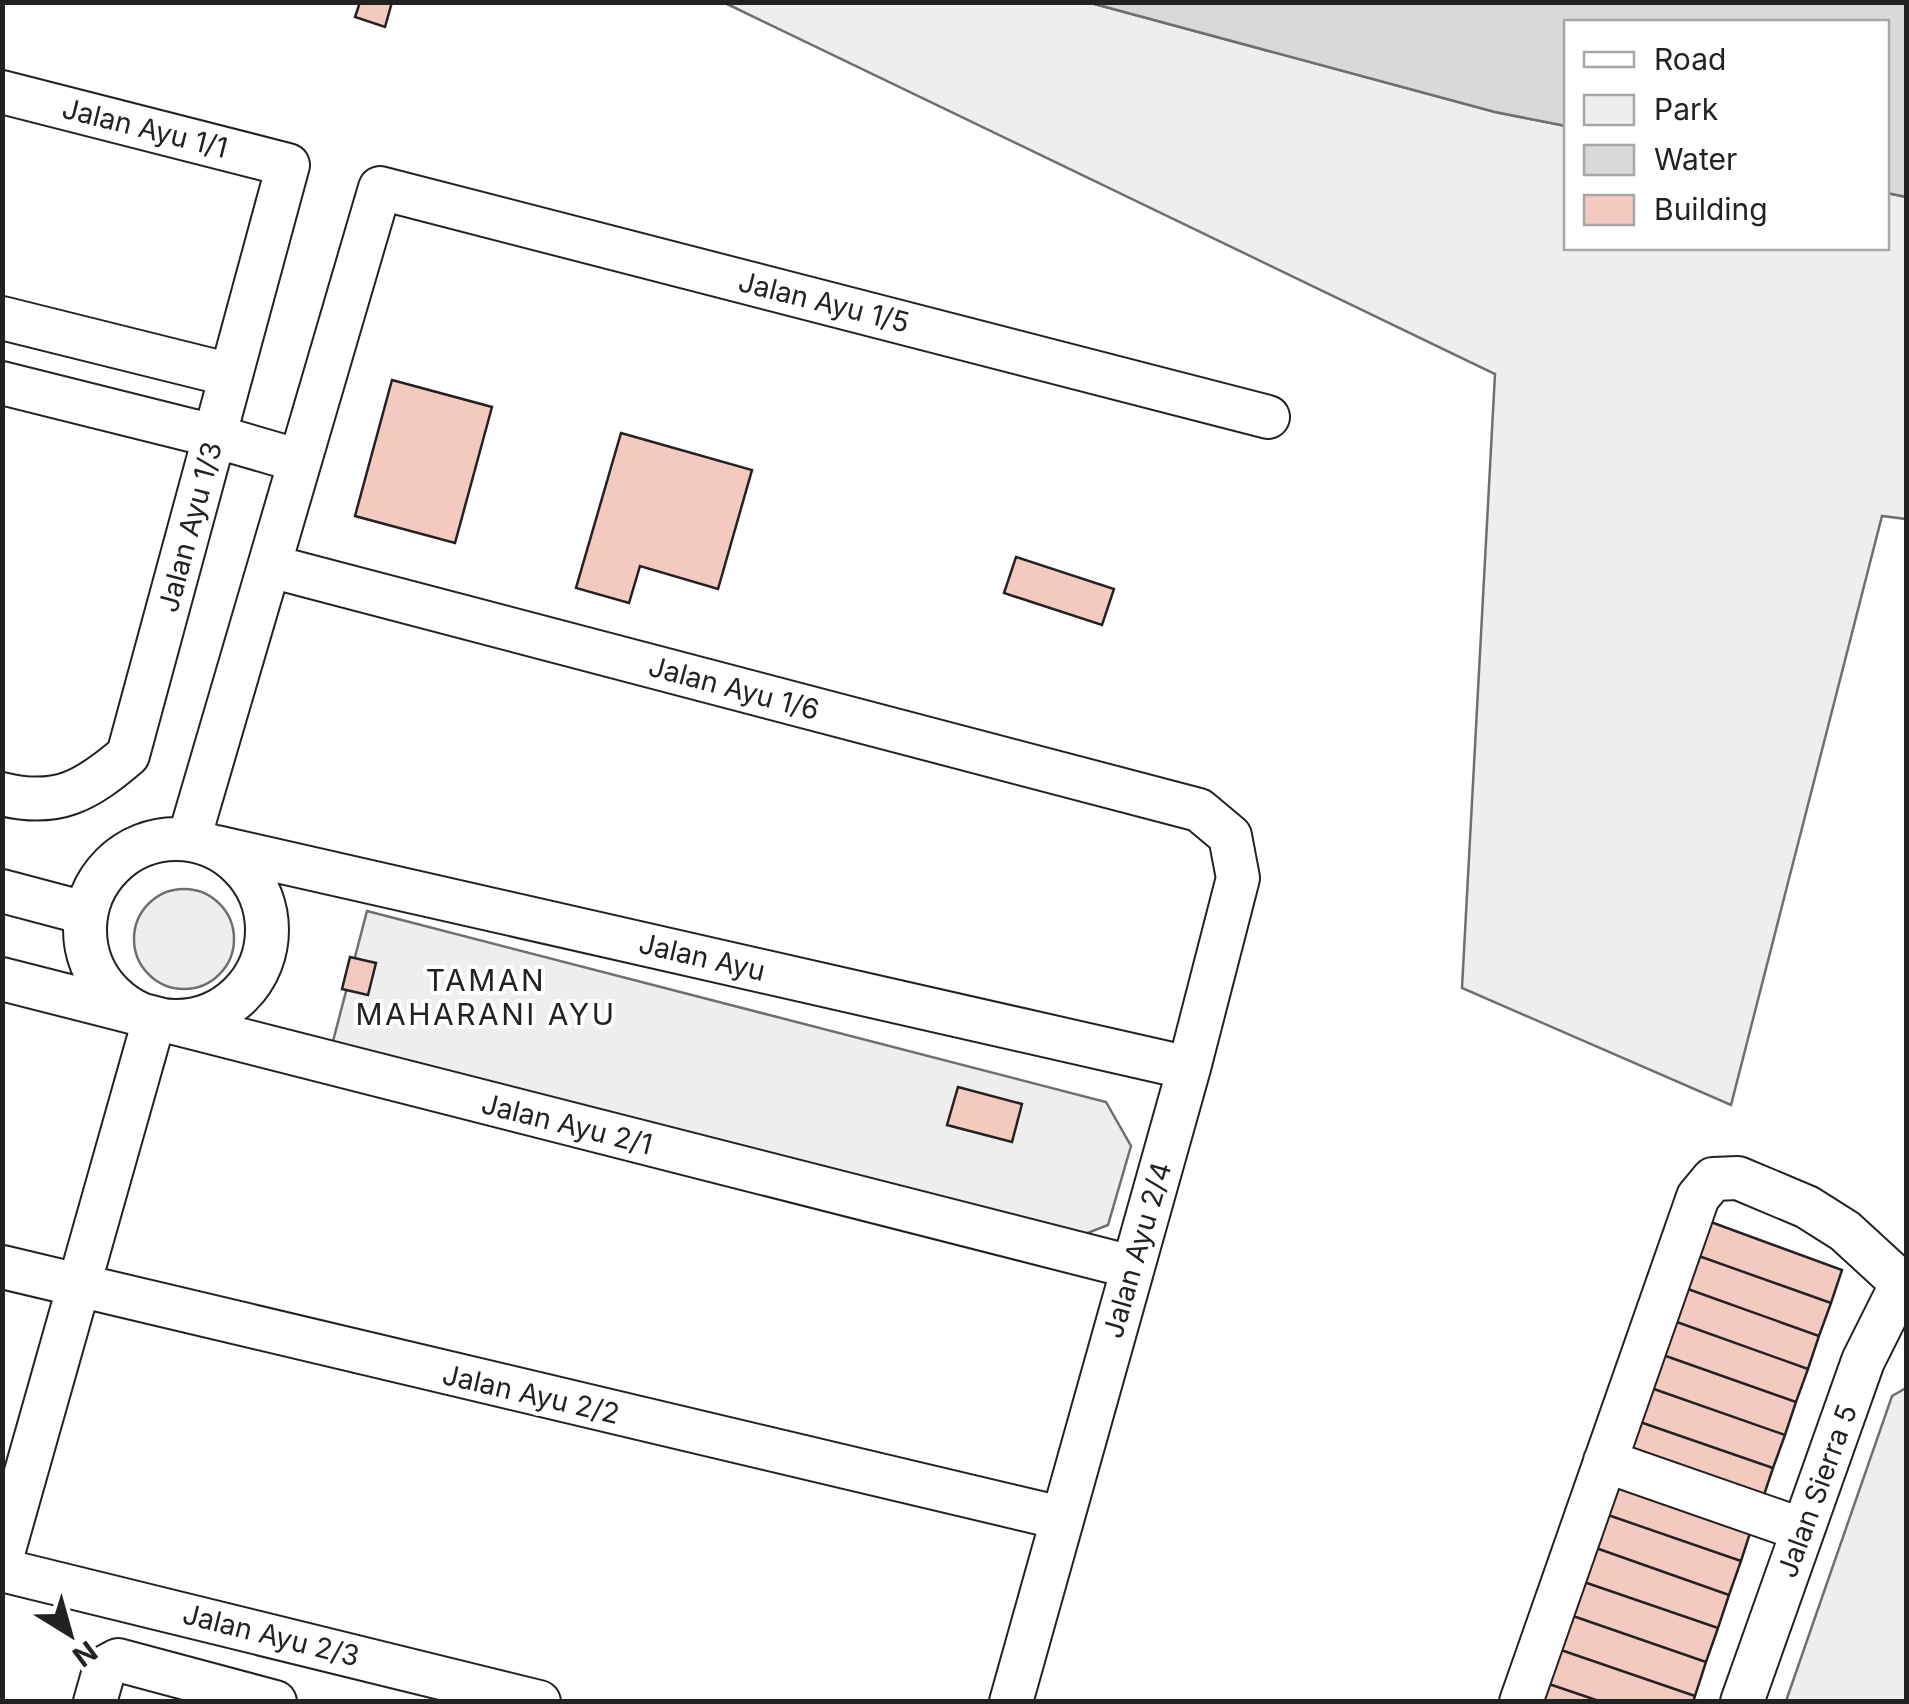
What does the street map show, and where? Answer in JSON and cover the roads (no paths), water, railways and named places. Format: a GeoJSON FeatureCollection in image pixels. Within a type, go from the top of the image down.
{"type":"FeatureCollection","features":[{"type":"Feature","properties":{"kind":"street","name":"Jalan Ayu 1/1"},"geometry":{"type":"LineString","coordinates":[[2,92],[288,164]]}},
{"type":"Feature","properties":{"kind":"street","name":"Jalan Ayu 1/3"},"geometry":{"type":"LineString","coordinates":[[2,794],[29,801],[62,798],[98,780],[128,755],[288,164]]}},
{"type":"Feature","properties":{"kind":"street","name":"Jalan Ayu 1/5"},"geometry":{"type":"LineString","coordinates":[[300,461],[380,188],[1268,417]]}},
{"type":"Feature","properties":{"kind":"street"},"geometry":{"type":"LineString","coordinates":[[2,318],[231,374]]}},
{"type":"Feature","properties":{"kind":"street"},"geometry":{"type":"LineString","coordinates":[[2,382],[300,461],[270,566],[203,843]]}},
{"type":"Feature","properties":{"kind":"street","name":"Jalan Ayu 1/6"},"geometry":{"type":"LineString","coordinates":[[270,566],[1199,810]]}},
{"type":"Feature","properties":{"kind":"street","name":"Jalan Ayu 2/4"},"geometry":{"type":"LineString","coordinates":[[1011,1702],[1189,1068],[1238,878],[1230,836],[1199,810]]}},
{"type":"Feature","properties":{"kind":"street"},"geometry":{"type":"LineString","coordinates":[[161,840],[203,843],[240,864],[258,888],[267,916],[266,946],[256,974],[238,998],[213,1014],[184,1022],[154,1020],[128,1010],[106,992],[92,968],[84,941],[85,913],[94,887],[112,864],[134,848],[161,840]]}},
{"type":"Feature","properties":{"kind":"street","name":"Jalan Ayu"},"geometry":{"type":"LineString","coordinates":[[203,843],[1189,1068]]}},
{"type":"Feature","properties":{"kind":"street"},"geometry":{"type":"LineString","coordinates":[[2,890],[85,913]]}},
{"type":"Feature","properties":{"kind":"street","name":"Jalan Ayu 2/1"},"geometry":{"type":"LineString","coordinates":[[2,979],[1132,1267]]}},
{"type":"Feature","properties":{"kind":"street"},"geometry":{"type":"LineString","coordinates":[[2,1557],[154,1020]]}},
{"type":"Feature","properties":{"kind":"street"},"geometry":{"type":"LineString","coordinates":[[1521,1702],[1698,1197],[1713,1180],[1738,1178],[1808,1207],[1845,1231],[1904,1286]]}},
{"type":"Feature","properties":{"kind":"street","name":"Jalan Ayu 2/2"},"geometry":{"type":"LineString","coordinates":[[2,1267],[1061,1518]]}},
{"type":"Feature","properties":{"kind":"street","name":"Jalan Sierra 5"},"geometry":{"type":"LineString","coordinates":[[1742,1702],[1864,1360],[1904,1286]]}},
{"type":"Feature","properties":{"kind":"street"},"geometry":{"type":"LineString","coordinates":[[1605,1461],[1803,1530]]}},
{"type":"Feature","properties":{"kind":"street","name":"Jalan Ayu 2/3"},"geometry":{"type":"LineString","coordinates":[[2,1570],[540,1702]]}},
{"type":"Feature","properties":{"kind":"street"},"geometry":{"type":"LineString","coordinates":[[95,1702],[106,1667],[118,1660],[275,1702]]}},
{"type":"Feature","properties":{"kind":"water"},"geometry":{"type":"Polygon","coordinates":[[[1091,3],[1906,3],[1906,197],[1889,193],[1889,20],[1564,20],[1564,126],[1495,112],[1091,3]]]}},
{"type":"Feature","properties":{"kind":"district","name":"TAMAN MAHARANI AYU"},"geometry":{"type":"Point","coordinates":[486,998]}}]}
